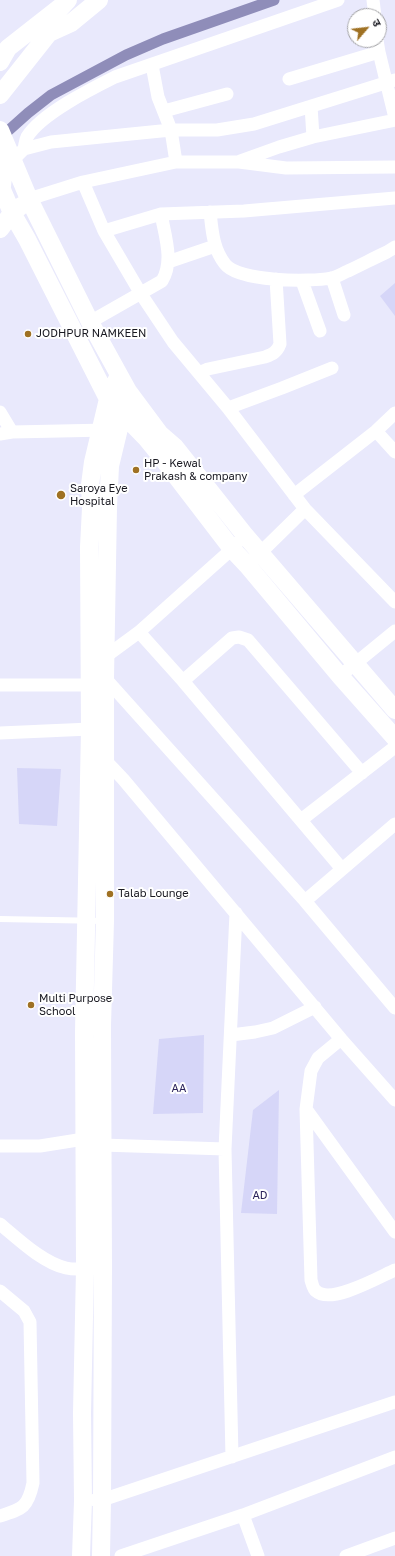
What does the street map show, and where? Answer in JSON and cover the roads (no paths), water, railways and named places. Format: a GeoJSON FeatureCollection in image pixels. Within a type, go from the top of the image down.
{"type":"FeatureCollection","features":[{"type":"Feature","properties":{"kind":"street"},"geometry":{"type":"LineString","coordinates":[[0,95],[50,33],[57,12],[69,0]]}},
{"type":"Feature","properties":{"kind":"street"},"geometry":{"type":"LineString","coordinates":[[0,62],[8,48],[69,0]]}},
{"type":"Feature","properties":{"kind":"street"},"geometry":{"type":"LineString","coordinates":[[50,33],[70,23],[99,0]]}},
{"type":"Feature","properties":{"kind":"street"},"geometry":{"type":"LineString","coordinates":[[0,229],[3,198],[3,176],[26,139],[40,122],[80,95],[115,77],[338,0]]}},
{"type":"Feature","properties":{"kind":"street"},"geometry":{"type":"LineString","coordinates":[[289,79],[373,48]]}},
{"type":"Feature","properties":{"kind":"street"},"geometry":{"type":"LineString","coordinates":[[239,162],[279,147],[313,137],[395,119],[390,81],[379,48]]}},
{"type":"Feature","properties":{"kind":"street"},"geometry":{"type":"LineString","coordinates":[[152,65],[158,97],[170,130],[176,162]]}},
{"type":"Feature","properties":{"kind":"street"},"geometry":{"type":"LineString","coordinates":[[13,159],[51,142],[170,130],[217,130],[254,124],[390,81]]}},
{"type":"Feature","properties":{"kind":"street"},"geometry":{"type":"LineString","coordinates":[[164,111],[227,94]]}},
{"type":"Feature","properties":{"kind":"street"},"geometry":{"type":"LineString","coordinates":[[310,106],[313,137]]}},
{"type":"Feature","properties":{"kind":"street"},"geometry":{"type":"LineString","coordinates":[[0,130],[29,199],[90,322],[128,391],[160,434],[175,447],[244,534],[395,710]]}},
{"type":"Feature","properties":{"kind":"street"},"geometry":{"type":"LineString","coordinates":[[13,159],[3,198],[27,239],[120,422],[147,439],[232,549],[395,738]]}},
{"type":"Feature","properties":{"kind":"street"},"geometry":{"type":"LineString","coordinates":[[3,198],[29,199],[83,182],[176,162],[239,162],[286,168],[395,167]]}},
{"type":"Feature","properties":{"kind":"street"},"geometry":{"type":"LineString","coordinates":[[83,182],[104,231],[141,294],[173,342],[228,408],[305,509],[395,602]]}},
{"type":"Feature","properties":{"kind":"street"},"geometry":{"type":"LineString","coordinates":[[104,231],[161,214],[244,211],[395,198]]}},
{"type":"Feature","properties":{"kind":"street"},"geometry":{"type":"LineString","coordinates":[[210,212],[214,246],[225,265],[231,270],[247,275],[302,281],[332,278],[395,247]]}},
{"type":"Feature","properties":{"kind":"street"},"geometry":{"type":"LineString","coordinates":[[90,322],[162,281],[167,273],[168,248],[161,214]]}},
{"type":"Feature","properties":{"kind":"street"},"geometry":{"type":"LineString","coordinates":[[168,262],[214,246]]}},
{"type":"Feature","properties":{"kind":"street"},"geometry":{"type":"LineString","coordinates":[[332,278],[344,315]]}},
{"type":"Feature","properties":{"kind":"street"},"geometry":{"type":"LineString","coordinates":[[199,373],[208,369],[265,357],[274,354],[278,350],[280,344],[276,279]]}},
{"type":"Feature","properties":{"kind":"street"},"geometry":{"type":"LineString","coordinates":[[302,281],[320,330]]}},
{"type":"Feature","properties":{"kind":"street"},"geometry":{"type":"LineString","coordinates":[[228,408],[332,368]]}},
{"type":"Feature","properties":{"kind":"street"},"geometry":{"type":"LineString","coordinates":[[82,1556],[84,1501],[82,1413],[85,1269],[84,1032],[96,920],[105,760],[97,682],[89,547],[91,508],[90,485],[93,462],[108,399],[119,375]]}},
{"type":"Feature","properties":{"kind":"street"},"geometry":{"type":"LineString","coordinates":[[101,1556],[103,1267],[102,1024],[96,920],[90,729],[97,682],[105,657],[110,466],[128,391]]}},
{"type":"Feature","properties":{"kind":"street"},"geometry":{"type":"LineString","coordinates":[[0,412],[6,433],[100,430],[120,422]]}},
{"type":"Feature","properties":{"kind":"street"},"geometry":{"type":"LineString","coordinates":[[294,495],[376,432],[395,413]]}},
{"type":"Feature","properties":{"kind":"street"},"geometry":{"type":"LineString","coordinates":[[376,432],[395,452]]}},
{"type":"Feature","properties":{"kind":"street"},"geometry":{"type":"LineString","coordinates":[[247,565],[305,509]]}},
{"type":"Feature","properties":{"kind":"street"},"geometry":{"type":"LineString","coordinates":[[105,657],[139,632],[232,549],[244,534]]}},
{"type":"Feature","properties":{"kind":"street"},"geometry":{"type":"LineString","coordinates":[[340,676],[395,631]]}},
{"type":"Feature","properties":{"kind":"street"},"geometry":{"type":"LineString","coordinates":[[139,632],[183,680],[342,869]]}},
{"type":"Feature","properties":{"kind":"street"},"geometry":{"type":"LineString","coordinates":[[183,680],[232,638],[239,636],[248,640],[362,773]]}},
{"type":"Feature","properties":{"kind":"street"},"geometry":{"type":"LineString","coordinates":[[0,685],[97,682],[305,901],[395,1008]]}},
{"type":"Feature","properties":{"kind":"street"},"geometry":{"type":"LineString","coordinates":[[0,733],[90,729]]}},
{"type":"Feature","properties":{"kind":"street"},"geometry":{"type":"LineString","coordinates":[[301,820],[395,747]]}},
{"type":"Feature","properties":{"kind":"street"},"geometry":{"type":"LineString","coordinates":[[105,760],[124,779],[342,1039],[394,1096]]}},
{"type":"Feature","properties":{"kind":"street"},"geometry":{"type":"LineString","coordinates":[[305,901],[395,824]]}},
{"type":"Feature","properties":{"kind":"street"},"geometry":{"type":"LineString","coordinates":[[232,1457],[225,1149],[236,913]]}},
{"type":"Feature","properties":{"kind":"street"},"geometry":{"type":"LineString","coordinates":[[231,1035],[274,1028],[315,1007]]}},
{"type":"Feature","properties":{"kind":"street"},"geometry":{"type":"LineString","coordinates":[[342,1039],[318,1058],[311,1071],[306,1109],[310,1280],[315,1291],[324,1295],[342,1293],[395,1270]]}},
{"type":"Feature","properties":{"kind":"street"},"geometry":{"type":"LineString","coordinates":[[306,1109],[395,1232]]}},
{"type":"Feature","properties":{"kind":"street"},"geometry":{"type":"LineString","coordinates":[[0,1146],[40,1146],[84,1139]]}},
{"type":"Feature","properties":{"kind":"street"},"geometry":{"type":"LineString","coordinates":[[102,1145],[225,1149]]}},
{"type":"Feature","properties":{"kind":"street"},"geometry":{"type":"LineString","coordinates":[[0,1224],[39,1255],[56,1265],[68,1268],[85,1269],[103,1267]]}},
{"type":"Feature","properties":{"kind":"street"},"geometry":{"type":"LineString","coordinates":[[0,1291],[24,1311],[30,1322],[33,1483],[30,1497],[26,1505],[18,1511],[0,1516]]}},
{"type":"Feature","properties":{"kind":"street"},"geometry":{"type":"LineString","coordinates":[[84,1501],[102,1500],[395,1402]]}},
{"type":"Feature","properties":{"kind":"street"},"geometry":{"type":"LineString","coordinates":[[121,1556],[243,1515],[395,1457]]}},
{"type":"Feature","properties":{"kind":"street"},"geometry":{"type":"LineString","coordinates":[[243,1515],[258,1556]]}},
{"type":"Feature","properties":{"kind":"street"},"geometry":{"type":"LineString","coordinates":[[346,1556],[395,1538]]}},
{"type":"Feature","properties":{"kind":"lane"},"geometry":{"type":"LineString","coordinates":[[0,919],[96,920]]}},
{"type":"Feature","properties":{"kind":"waterway"},"geometry":{"type":"LineString","coordinates":[[0,138],[51,95],[126,55],[163,39],[274,0]]}},
{"type":"Feature","properties":{"kind":"place","name":"JODHPUR NAMKEEN"},"geometry":{"type":"Point","coordinates":[28,334]}},
{"type":"Feature","properties":{"kind":"place","name":"HP - Kewal Prakash & company"},"geometry":{"type":"Point","coordinates":[136,470]}},
{"type":"Feature","properties":{"kind":"place","name":"Saroya Eye Hospital"},"geometry":{"type":"Point","coordinates":[61,495]}},
{"type":"Feature","properties":{"kind":"place","name":"Talab Lounge"},"geometry":{"type":"Point","coordinates":[110,894]}},
{"type":"Feature","properties":{"kind":"place","name":"Multi Purpose School"},"geometry":{"type":"Point","coordinates":[31,1005]}},
{"type":"Feature","properties":{"kind":"park label","name":"AA"},"geometry":{"type":"Point","coordinates":[179,1089]}},
{"type":"Feature","properties":{"kind":"park label","name":"AD"},"geometry":{"type":"Point","coordinates":[260,1196]}}]}
